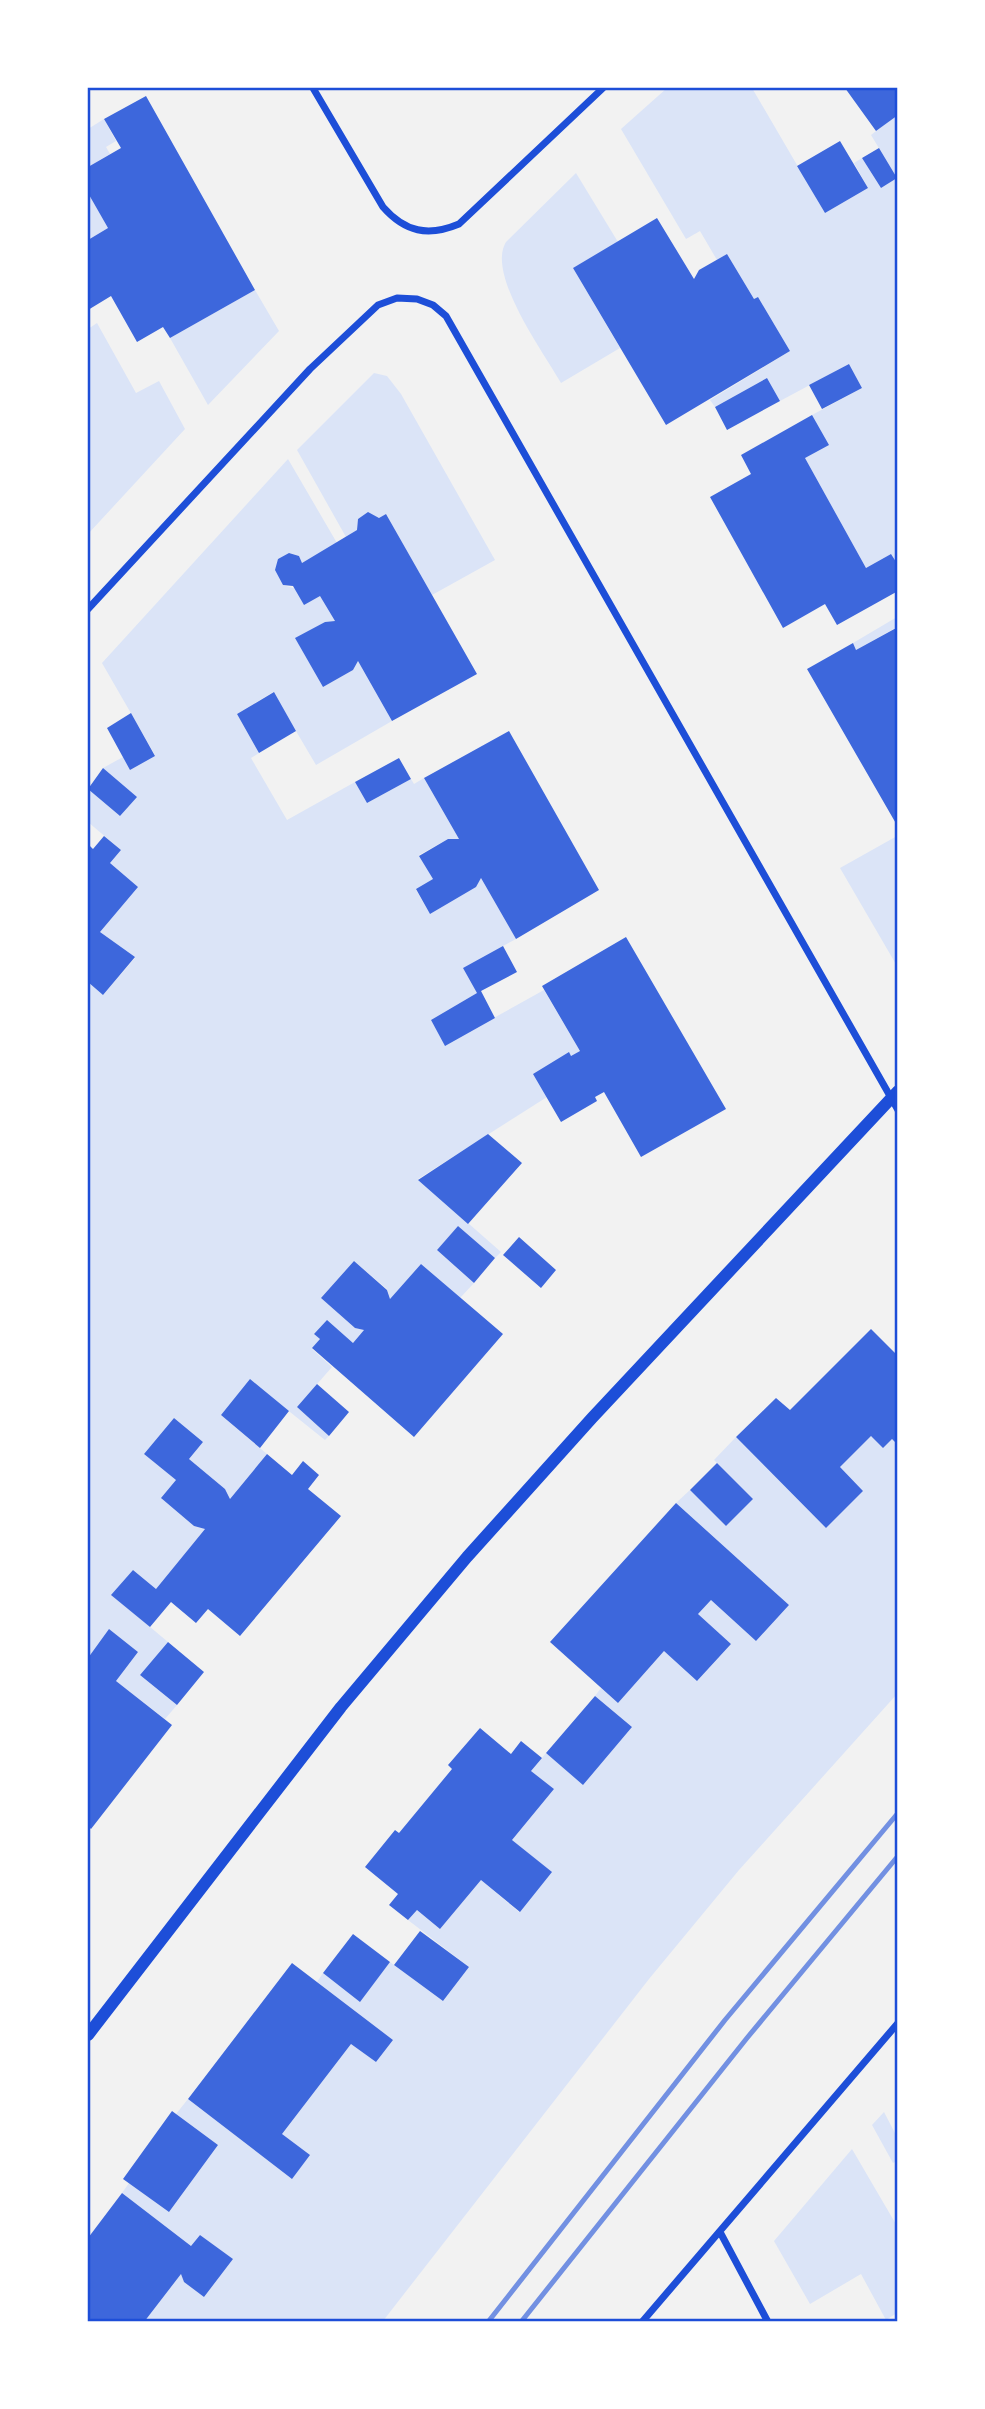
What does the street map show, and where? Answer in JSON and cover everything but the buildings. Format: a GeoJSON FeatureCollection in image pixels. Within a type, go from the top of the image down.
{"type":"FeatureCollection","features":[{"type":"Feature","properties":{"kind":"street"},"geometry":{"type":"LineString","coordinates":[[313,88],[383,207],[394,219],[423,232],[442,232],[459,224],[603,88]]}},
{"type":"Feature","properties":{"kind":"street"},"geometry":{"type":"LineString","coordinates":[[88,610],[310,369],[378,305],[397,298],[417,299],[433,305],[446,316],[894,1095],[898,1110]]}},
{"type":"Feature","properties":{"kind":"street"},"geometry":{"type":"LineString","coordinates":[[88,2035],[341,1707],[467,1557],[592,1418],[894,1095]]}},
{"type":"Feature","properties":{"kind":"street"},"geometry":{"type":"LineString","coordinates":[[642,2322],[898,2023]]}},
{"type":"Feature","properties":{"kind":"street"},"geometry":{"type":"LineString","coordinates":[[720,2232],[768,2322]]}},
{"type":"Feature","properties":{"kind":"shaded area"},"geometry":{"type":"Polygon","coordinates":[[[667,88],[752,88],[825,213],[868,188],[854,163],[862,158],[881,188],[897,178],[895,561],[891,554],[866,568],[805,458],[812,415],[862,388],[849,364],[780,401],[767,378],[715,407],[710,400],[790,351],[758,297],[754,299],[727,254],[717,260],[700,231],[686,239],[621,129],[667,88]]]}},
{"type":"Feature","properties":{"kind":"shaded area"},"geometry":{"type":"Polygon","coordinates":[[[897,115],[897,178],[871,135],[897,115]]]}},
{"type":"Feature","properties":{"kind":"shaded area"},"geometry":{"type":"Polygon","coordinates":[[[104,119],[116,141],[106,147],[110,154],[88,167],[88,129],[104,119]]]}},
{"type":"Feature","properties":{"kind":"shaded area"},"geometry":{"type":"Polygon","coordinates":[[[576,173],[618,242],[573,268],[620,348],[561,383],[510,293],[502,256],[506,242],[576,173]]]}},
{"type":"Feature","properties":{"kind":"shaded area"},"geometry":{"type":"Polygon","coordinates":[[[88,193],[108,228],[88,240],[88,193]]]}},
{"type":"Feature","properties":{"kind":"shaded area"},"geometry":{"type":"Polygon","coordinates":[[[255,290],[279,331],[208,405],[170,338],[255,290]]]}},
{"type":"Feature","properties":{"kind":"shaded area"},"geometry":{"type":"Polygon","coordinates":[[[97,323],[136,393],[159,381],[185,429],[88,534],[88,329],[97,323]]]}},
{"type":"Feature","properties":{"kind":"shaded area"},"geometry":{"type":"Polygon","coordinates":[[[374,373],[387,376],[401,394],[495,560],[432,595],[386,514],[379,518],[368,513],[358,519],[357,530],[346,537],[297,450],[374,373]]]}},
{"type":"Feature","properties":{"kind":"shaded area"},"geometry":{"type":"Polygon","coordinates":[[[288,459],[337,543],[302,563],[299,556],[290,553],[278,559],[283,585],[320,596],[335,621],[325,622],[296,639],[323,687],[353,670],[358,661],[392,721],[316,765],[273,692],[237,714],[259,753],[251,758],[287,820],[355,782],[367,803],[411,779],[414,784],[424,778],[459,839],[448,839],[419,855],[433,879],[416,890],[430,914],[475,887],[481,878],[516,939],[503,946],[477,993],[431,1020],[445,1045],[544,990],[580,1051],[571,1056],[569,1053],[547,1097],[418,1179],[501,1252],[495,1258],[458,1226],[437,1250],[474,1283],[460,1298],[421,1264],[390,1299],[387,1289],[354,1261],[321,1298],[355,1328],[364,1330],[353,1343],[327,1321],[314,1334],[320,1339],[312,1349],[332,1367],[297,1407],[329,1436],[325,1440],[250,1380],[221,1415],[267,1454],[230,1499],[225,1489],[189,1459],[203,1442],[174,1418],[144,1454],[176,1480],[162,1499],[194,1526],[205,1529],[156,1589],[133,1570],[112,1595],[168,1642],[140,1675],[177,1705],[165,1719],[116,1681],[138,1652],[110,1630],[88,1658],[88,982],[103,995],[135,958],[100,932],[137,887],[110,863],[121,850],[88,822],[88,789],[120,816],[136,797],[103,768],[123,757],[131,769],[155,755],[102,663],[288,459]]]}},
{"type":"Feature","properties":{"kind":"shaded area"},"geometry":{"type":"Polygon","coordinates":[[[897,617],[897,627],[856,650],[853,643],[897,617]]]}},
{"type":"Feature","properties":{"kind":"shaded area"},"geometry":{"type":"Polygon","coordinates":[[[897,836],[897,966],[840,868],[897,836]]]}},
{"type":"Feature","properties":{"kind":"shaded area"},"geometry":{"type":"Polygon","coordinates":[[[871,1436],[883,1448],[892,1439],[897,1445],[897,1694],[739,1870],[649,1979],[383,2321],[144,2321],[181,2274],[184,2282],[204,2297],[233,2259],[200,2235],[191,2246],[122,2193],[129,2183],[169,2212],[218,2145],[176,2114],[188,2099],[291,2178],[282,2134],[351,2044],[376,2062],[393,2040],[317,1982],[323,1973],[390,1962],[443,2001],[469,1967],[408,1920],[417,1910],[440,1929],[481,1880],[519,1912],[551,1872],[512,1840],[554,1789],[531,1771],[546,1753],[583,1784],[632,1727],[595,1696],[601,1688],[618,1703],[664,1651],[698,1680],[731,1644],[698,1614],[711,1600],[756,1641],[789,1605],[676,1503],[690,1490],[726,1526],[753,1499],[714,1460],[736,1437],[826,1528],[863,1491],[840,1467],[871,1436]]]}},
{"type":"Feature","properties":{"kind":"shaded area"},"geometry":{"type":"Polygon","coordinates":[[[884,2112],[897,2137],[897,2161],[893,2163],[872,2125],[884,2112]]]}},
{"type":"Feature","properties":{"kind":"shaded area"},"geometry":{"type":"Polygon","coordinates":[[[852,2149],[897,2226],[897,2313],[886,2320],[861,2274],[810,2304],[774,2241],[852,2149]]]}},
{"type":"Feature","properties":{"kind":"railway"},"geometry":{"type":"LineString","coordinates":[[488,2322],[725,2020],[898,1813]]}},
{"type":"Feature","properties":{"kind":"railway"},"geometry":{"type":"LineString","coordinates":[[521,2322],[747,2038],[898,1856]]}}]}
